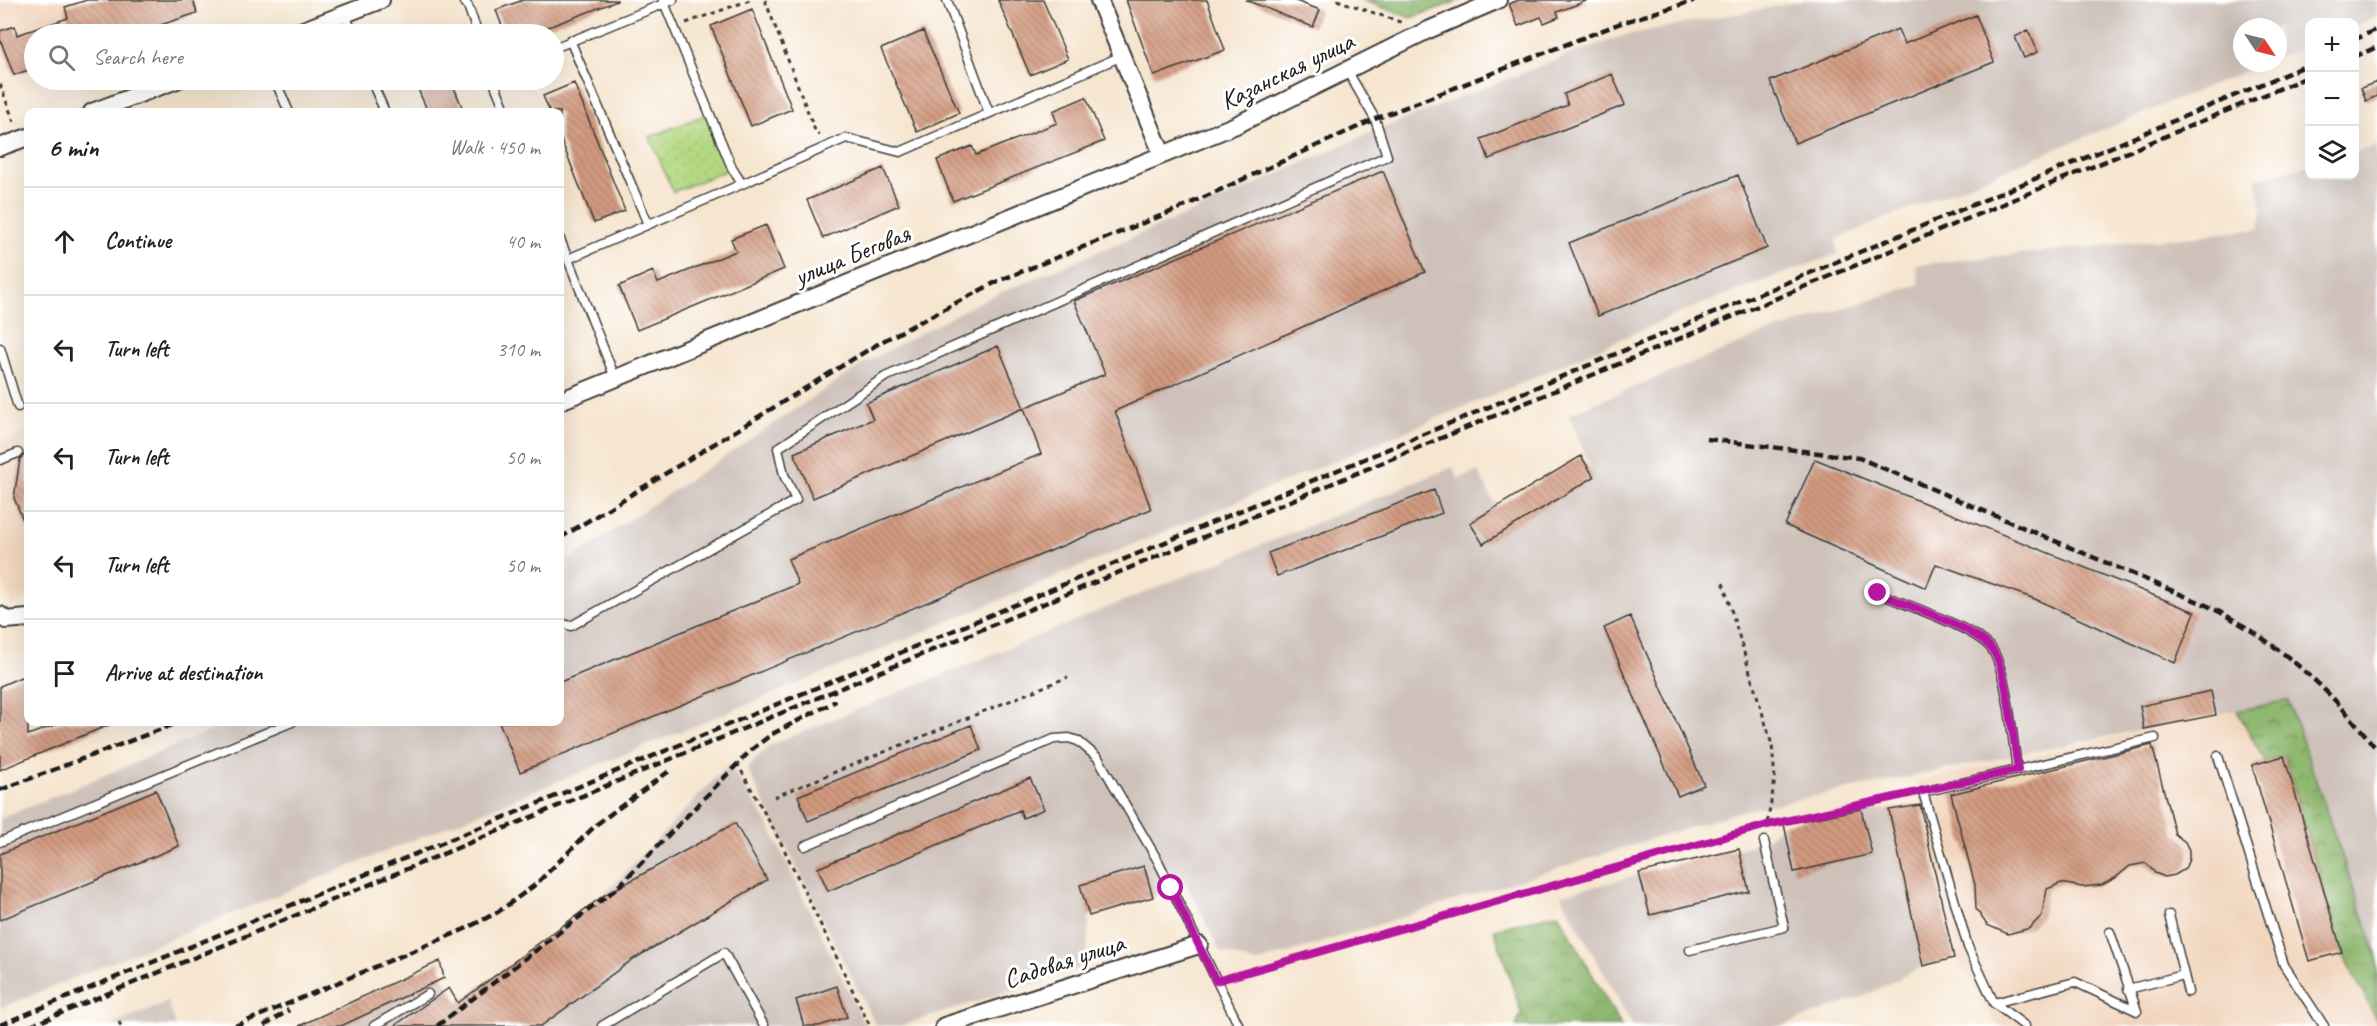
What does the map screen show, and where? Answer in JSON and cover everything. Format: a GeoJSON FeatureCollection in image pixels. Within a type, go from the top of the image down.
{"type":"FeatureCollection","features":[{"type":"Feature","properties":{"kind":"street"},"geometry":{"type":"LineString","coordinates":[[319,24],[381,0]]}},
{"type":"Feature","properties":{"kind":"street"},"geometry":{"type":"LineString","coordinates":[[1099,0],[1162,154]]}},
{"type":"Feature","properties":{"kind":"street","name":"Казанская улица"},"geometry":{"type":"LineString","coordinates":[[1162,154],[1236,125],[1348,72],[1426,31],[1498,0]]}},
{"type":"Feature","properties":{"kind":"street"},"geometry":{"type":"LineString","coordinates":[[105,108],[151,90]]}},
{"type":"Feature","properties":{"kind":"street"},"geometry":{"type":"LineString","coordinates":[[0,147],[24,139]]}},
{"type":"Feature","properties":{"kind":"street","name":"улица Беговая"},"geometry":{"type":"LineString","coordinates":[[564,400],[1162,154]]}},
{"type":"Feature","properties":{"kind":"street"},"geometry":{"type":"LineString","coordinates":[[2,622],[24,619]]}},
{"type":"Feature","properties":{"kind":"street","name":"Садовая улица"},"geometry":{"type":"LineString","coordinates":[[944,1026],[983,1020],[1199,945]]}},
{"type":"Feature","properties":{"kind":"lane"},"geometry":{"type":"LineString","coordinates":[[463,0],[468,6],[474,24]]}},
{"type":"Feature","properties":{"kind":"lane"},"geometry":{"type":"LineString","coordinates":[[564,43],[673,0]]}},
{"type":"Feature","properties":{"kind":"lane"},"geometry":{"type":"LineString","coordinates":[[947,0],[989,113]]}},
{"type":"Feature","properties":{"kind":"lane"},"geometry":{"type":"LineString","coordinates":[[664,2],[732,168],[742,184]]}},
{"type":"Feature","properties":{"kind":"lane"},"geometry":{"type":"LineString","coordinates":[[345,14],[349,24]]}},
{"type":"Feature","properties":{"kind":"lane"},"geometry":{"type":"LineString","coordinates":[[570,40],[648,224]]}},
{"type":"Feature","properties":{"kind":"lane"},"geometry":{"type":"LineString","coordinates":[[568,259],[835,142],[846,138],[900,152],[1122,56]]}},
{"type":"Feature","properties":{"kind":"lane"},"geometry":{"type":"LineString","coordinates":[[564,624],[571,626],[796,500],[784,475],[778,448],[885,377],[1387,156],[1375,119],[1348,72]]}},
{"type":"Feature","properties":{"kind":"lane"},"geometry":{"type":"LineString","coordinates":[[279,90],[287,108]]}},
{"type":"Feature","properties":{"kind":"lane"},"geometry":{"type":"LineString","coordinates":[[375,90],[383,108]]}},
{"type":"Feature","properties":{"kind":"lane"},"geometry":{"type":"LineString","coordinates":[[497,90],[505,108]]}},
{"type":"Feature","properties":{"kind":"lane"},"geometry":{"type":"LineString","coordinates":[[564,249],[616,380]]}},
{"type":"Feature","properties":{"kind":"lane"},"geometry":{"type":"LineString","coordinates":[[0,348],[18,407]]}},
{"type":"Feature","properties":{"kind":"lane"},"geometry":{"type":"LineString","coordinates":[[0,460],[18,453]]}},
{"type":"Feature","properties":{"kind":"lane"},"geometry":{"type":"LineString","coordinates":[[1878,593],[1971,632],[1989,646],[2000,666],[2018,770]]}},
{"type":"Feature","properties":{"kind":"lane"},"geometry":{"type":"LineString","coordinates":[[0,842],[282,726]]}},
{"type":"Feature","properties":{"kind":"lane"},"geometry":{"type":"LineString","coordinates":[[805,846],[1054,740],[1069,738],[1086,746],[1098,758],[1158,861],[1239,1026]]}},
{"type":"Feature","properties":{"kind":"lane"},"geometry":{"type":"LineString","coordinates":[[2022,1025],[1994,1003],[1960,928],[1923,792],[2155,738]]}},
{"type":"Feature","properties":{"kind":"lane"},"geometry":{"type":"LineString","coordinates":[[2218,756],[2284,965],[2324,1026]]}},
{"type":"Feature","properties":{"kind":"lane"},"geometry":{"type":"LineString","coordinates":[[1690,950],[1784,927],[1764,840]]}},
{"type":"Feature","properties":{"kind":"lane"},"geometry":{"type":"LineString","coordinates":[[2169,915],[2188,992]]}},
{"type":"Feature","properties":{"kind":"lane"},"geometry":{"type":"LineString","coordinates":[[1994,1003],[2075,982],[2137,1011],[2110,932]]}},
{"type":"Feature","properties":{"kind":"lane"},"geometry":{"type":"LineString","coordinates":[[602,1026],[724,953],[764,1026]]}},
{"type":"Feature","properties":{"kind":"lane"},"geometry":{"type":"LineString","coordinates":[[2128,989],[2184,975]]}},
{"type":"Feature","properties":{"kind":"lane"},"geometry":{"type":"LineString","coordinates":[[374,1026],[428,994]]}},
{"type":"Feature","properties":{"kind":"path"},"geometry":{"type":"LineString","coordinates":[[674,27],[750,0]]}},
{"type":"Feature","properties":{"kind":"path"},"geometry":{"type":"LineString","coordinates":[[765,0],[816,133],[835,142]]}},
{"type":"Feature","properties":{"kind":"path"},"geometry":{"type":"LineString","coordinates":[[1337,0],[1426,31]]}},
{"type":"Feature","properties":{"kind":"path"},"geometry":{"type":"LineString","coordinates":[[0,84],[24,139]]}},
{"type":"Feature","properties":{"kind":"path"},"geometry":{"type":"LineString","coordinates":[[1723,583],[1772,745],[1774,779],[1764,840]]}},
{"type":"Feature","properties":{"kind":"path"},"geometry":{"type":"LineString","coordinates":[[774,797],[1068,677]]}},
{"type":"Feature","properties":{"kind":"path"},"geometry":{"type":"LineString","coordinates":[[737,763],[781,843],[870,1026]]}},
{"type":"Feature","properties":{"kind":"path"},"geometry":{"type":"LineString","coordinates":[[1216,981],[1767,825],[1923,792]]}},
{"type":"Feature","properties":{"kind":"shaded area"},"geometry":{"type":"Polygon","coordinates":[[[9,0],[101,0],[68,18],[50,24],[24,24],[24,33],[17,35],[14,26],[0,31],[0,3],[9,0]]]}},
{"type":"Feature","properties":{"kind":"shaded area"},"geometry":{"type":"Polygon","coordinates":[[[1809,0],[2377,0],[2377,16],[2359,24],[2359,18],[2305,18],[2305,47],[2287,54],[2287,18],[2233,18],[2233,72],[2244,72],[1836,239],[1837,254],[1699,305],[1505,390],[810,679],[0,1008],[0,819],[222,726],[564,726],[564,563],[863,364],[983,300],[1214,203],[1365,135],[1576,52],[1626,35],[1809,0]]]}},
{"type":"Feature","properties":{"kind":"shaded area"},"geometry":{"type":"Polygon","coordinates":[[[2377,146],[2377,993],[2288,700],[1741,811],[1256,963],[1220,951],[1185,881],[1153,897],[1089,916],[1086,967],[900,1026],[876,1026],[747,768],[770,745],[1453,467],[1458,479],[1478,471],[1496,507],[1581,456],[1592,473],[1569,414],[1761,335],[1919,284],[1916,265],[2259,229],[2262,210],[2256,179],[2305,166],[2305,180],[2359,180],[2359,151],[2377,146]]]}},
{"type":"Feature","properties":{"kind":"shaded area"},"geometry":{"type":"Polygon","coordinates":[[[24,433],[24,600],[11,605],[0,577],[0,442],[24,433]]]}},
{"type":"Feature","properties":{"kind":"shaded area"},"geometry":{"type":"Polygon","coordinates":[[[2288,700],[2377,993],[2377,1026],[1997,1026],[1958,960],[1917,781],[2288,700]]]}},
{"type":"Feature","properties":{"kind":"shaded area"},"geometry":{"type":"Polygon","coordinates":[[[729,764],[767,822],[865,1026],[299,1026],[440,961],[444,978],[459,1003],[603,896],[729,764]]]}},
{"type":"Feature","properties":{"kind":"shaded area"},"geometry":{"type":"Polygon","coordinates":[[[1922,804],[1954,958],[1923,966],[1865,996],[1781,1026],[1633,1026],[1561,895],[1739,849],[1764,841],[1784,824],[1861,809],[1889,810],[1922,804]]]}},
{"type":"Feature","properties":{"kind":"shaded area"},"geometry":{"type":"Polygon","coordinates":[[[168,1002],[176,1026],[111,1026],[119,1022],[168,1002]]]}},
{"type":"Feature","properties":{"kind":"green space"},"geometry":{"type":"Polygon","coordinates":[[[1362,0],[1461,0],[1411,18],[1362,0]]]}},
{"type":"Feature","properties":{"kind":"green space"},"geometry":{"type":"Polygon","coordinates":[[[710,113],[732,168],[673,192],[650,137],[710,113]]]}},
{"type":"Feature","properties":{"kind":"green space"},"geometry":{"type":"Polygon","coordinates":[[[2288,700],[2377,957],[2377,1021],[2342,952],[2285,756],[2265,761],[2237,711],[2288,700]]]}},
{"type":"Feature","properties":{"kind":"green space"},"geometry":{"type":"Polygon","coordinates":[[[1558,913],[1621,1026],[1516,1026],[1521,1012],[1494,929],[1558,913]]]}},
{"type":"Feature","properties":{"kind":"building"},"geometry":{"type":"Polygon","coordinates":[[[87,0],[193,0],[197,13],[163,24],[50,24],[68,18],[65,7],[87,0]]]}},
{"type":"Feature","properties":{"kind":"building"},"geometry":{"type":"Polygon","coordinates":[[[523,0],[617,0],[556,24],[501,24],[496,10],[523,0]]]}},
{"type":"Feature","properties":{"kind":"building"},"geometry":{"type":"Polygon","coordinates":[[[998,0],[1043,0],[1068,59],[1030,75],[998,0]]]}},
{"type":"Feature","properties":{"kind":"building"},"geometry":{"type":"Polygon","coordinates":[[[1126,0],[1207,0],[1225,50],[1154,76],[1126,0]]]}},
{"type":"Feature","properties":{"kind":"building"},"geometry":{"type":"Polygon","coordinates":[[[1246,0],[1293,0],[1320,10],[1313,27],[1246,0]]]}},
{"type":"Feature","properties":{"kind":"building"},"geometry":{"type":"Polygon","coordinates":[[[1519,0],[1586,1],[1557,12],[1559,17],[1544,23],[1541,17],[1518,26],[1509,4],[1519,0]]]}},
{"type":"Feature","properties":{"kind":"building"},"geometry":{"type":"Polygon","coordinates":[[[752,9],[792,109],[751,126],[711,26],[752,9]]]}},
{"type":"Feature","properties":{"kind":"building"},"geometry":{"type":"Polygon","coordinates":[[[1976,15],[1994,62],[1795,143],[1770,81],[1898,29],[1904,44],[1976,15]]]}},
{"type":"Feature","properties":{"kind":"building"},"geometry":{"type":"Polygon","coordinates":[[[15,26],[17,35],[24,33],[24,72],[14,75],[0,39],[0,31],[15,26]]]}},
{"type":"Feature","properties":{"kind":"building"},"geometry":{"type":"Polygon","coordinates":[[[2028,30],[2038,52],[2024,58],[2015,37],[2028,30]]]}},
{"type":"Feature","properties":{"kind":"building"},"geometry":{"type":"Polygon","coordinates":[[[923,31],[959,113],[917,132],[881,49],[923,31]]]}},
{"type":"Feature","properties":{"kind":"building"},"geometry":{"type":"Polygon","coordinates":[[[1612,74],[1625,105],[1489,159],[1481,139],[1568,105],[1564,94],[1612,74]]]}},
{"type":"Feature","properties":{"kind":"building"},"geometry":{"type":"Polygon","coordinates":[[[2377,82],[2377,96],[2366,101],[2361,88],[2377,82]]]}},
{"type":"Feature","properties":{"kind":"building"},"geometry":{"type":"Polygon","coordinates":[[[574,83],[625,211],[594,223],[564,147],[564,108],[548,108],[543,96],[557,90],[564,90],[564,87],[574,83]]]}},
{"type":"Feature","properties":{"kind":"building"},"geometry":{"type":"Polygon","coordinates":[[[418,90],[455,90],[462,108],[426,108],[418,90]]]}},
{"type":"Feature","properties":{"kind":"building"},"geometry":{"type":"Polygon","coordinates":[[[1086,97],[1104,141],[953,201],[937,160],[972,146],[976,155],[1057,123],[1053,111],[1086,97]]]}},
{"type":"Feature","properties":{"kind":"building"},"geometry":{"type":"Polygon","coordinates":[[[883,168],[899,205],[823,238],[807,200],[883,168]]]}},
{"type":"Feature","properties":{"kind":"building"},"geometry":{"type":"Polygon","coordinates":[[[1383,171],[1425,272],[1115,411],[1151,509],[520,772],[501,726],[564,726],[564,680],[798,584],[788,559],[1041,454],[1024,408],[1105,374],[1074,301],[1383,171]]]}},
{"type":"Feature","properties":{"kind":"building"},"geometry":{"type":"Polygon","coordinates":[[[1738,175],[1767,248],[1598,316],[1569,243],[1738,175]]]}},
{"type":"Feature","properties":{"kind":"building"},"geometry":{"type":"Polygon","coordinates":[[[766,225],[784,269],[637,330],[619,286],[653,271],[658,283],[736,251],[731,239],[766,225]]]}},
{"type":"Feature","properties":{"kind":"building"},"geometry":{"type":"Polygon","coordinates":[[[998,346],[1024,408],[813,498],[794,453],[873,419],[866,403],[998,346]]]}},
{"type":"Feature","properties":{"kind":"building"},"geometry":{"type":"Polygon","coordinates":[[[24,455],[24,522],[14,498],[20,459],[24,455]]]}},
{"type":"Feature","properties":{"kind":"building"},"geometry":{"type":"Polygon","coordinates":[[[1581,456],[1594,477],[1483,544],[1470,523],[1581,456]]]}},
{"type":"Feature","properties":{"kind":"building"},"geometry":{"type":"Polygon","coordinates":[[[1815,459],[2195,612],[2175,663],[2035,599],[1936,564],[1926,588],[1785,525],[1815,459]]]}},
{"type":"Feature","properties":{"kind":"building"},"geometry":{"type":"Polygon","coordinates":[[[1434,490],[1442,513],[1277,576],[1268,553],[1434,490]]]}},
{"type":"Feature","properties":{"kind":"building"},"geometry":{"type":"Polygon","coordinates":[[[1630,616],[1704,785],[1678,796],[1604,628],[1630,616]]]}},
{"type":"Feature","properties":{"kind":"building"},"geometry":{"type":"Polygon","coordinates":[[[24,676],[24,726],[28,726],[28,735],[52,726],[106,726],[0,770],[0,686],[24,676]]]}},
{"type":"Feature","properties":{"kind":"building"},"geometry":{"type":"Polygon","coordinates":[[[2211,691],[2216,715],[2144,729],[2140,706],[2211,691]]]}},
{"type":"Feature","properties":{"kind":"building"},"geometry":{"type":"Polygon","coordinates":[[[971,725],[981,750],[808,821],[798,796],[971,725]]]}},
{"type":"Feature","properties":{"kind":"building"},"geometry":{"type":"Polygon","coordinates":[[[2152,745],[2175,834],[2185,842],[2189,850],[2189,859],[2185,869],[2175,875],[2165,877],[2155,873],[2146,863],[2130,866],[2102,885],[2082,887],[2061,883],[2047,889],[2042,915],[2030,928],[2008,934],[1987,925],[1976,909],[1975,885],[1951,794],[2152,745]]]}},
{"type":"Feature","properties":{"kind":"building"},"geometry":{"type":"Polygon","coordinates":[[[2284,756],[2342,952],[2309,961],[2252,765],[2284,756]]]}},
{"type":"Feature","properties":{"kind":"building"},"geometry":{"type":"Polygon","coordinates":[[[1030,778],[1044,809],[1023,818],[1020,810],[828,891],[818,868],[1030,778]]]}},
{"type":"Feature","properties":{"kind":"building"},"geometry":{"type":"Polygon","coordinates":[[[156,790],[179,846],[0,920],[0,854],[156,790]]]}},
{"type":"Feature","properties":{"kind":"building"},"geometry":{"type":"Polygon","coordinates":[[[1920,805],[1954,958],[1923,966],[1889,810],[1920,805]]]}},
{"type":"Feature","properties":{"kind":"building"},"geometry":{"type":"Polygon","coordinates":[[[1861,809],[1872,854],[1794,872],[1784,824],[1861,809]]]}},
{"type":"Feature","properties":{"kind":"building"},"geometry":{"type":"Polygon","coordinates":[[[735,823],[767,880],[632,960],[541,1026],[394,1026],[449,988],[458,1003],[603,896],[735,823]]]}},
{"type":"Feature","properties":{"kind":"building"},"geometry":{"type":"Polygon","coordinates":[[[1739,849],[1749,891],[1650,915],[1639,873],[1739,849]]]}},
{"type":"Feature","properties":{"kind":"building"},"geometry":{"type":"Polygon","coordinates":[[[1144,866],[1153,897],[1089,916],[1080,885],[1144,866]]]}},
{"type":"Feature","properties":{"kind":"building"},"geometry":{"type":"Polygon","coordinates":[[[440,961],[444,978],[341,1026],[299,1026],[440,961]]]}},
{"type":"Feature","properties":{"kind":"building"},"geometry":{"type":"Polygon","coordinates":[[[837,986],[847,1017],[819,1026],[804,1026],[796,1000],[837,986]]]}},
{"type":"Feature","properties":{"kind":"railway"},"geometry":{"type":"LineString","coordinates":[[564,536],[881,342],[998,281],[1178,209],[1375,119],[1621,23],[1696,0]]}},
{"type":"Feature","properties":{"kind":"railway"},"geometry":{"type":"LineString","coordinates":[[2359,38],[2377,29]]}},
{"type":"Feature","properties":{"kind":"railway"},"geometry":{"type":"LineString","coordinates":[[2359,55],[2377,47]]}},
{"type":"Feature","properties":{"kind":"railway"},"geometry":{"type":"LineString","coordinates":[[0,1025],[641,761],[2305,66]]}},
{"type":"Feature","properties":{"kind":"railway"},"geometry":{"type":"LineString","coordinates":[[30,1026],[2305,78]]}},
{"type":"Feature","properties":{"kind":"railway"},"geometry":{"type":"LineString","coordinates":[[1707,439],[1859,458],[2206,605],[2255,633],[2300,667],[2340,706],[2377,750]]}},
{"type":"Feature","properties":{"kind":"railway"},"geometry":{"type":"LineString","coordinates":[[437,1026],[616,889],[751,750],[772,734],[836,701]]}},
{"type":"Feature","properties":{"kind":"railway"},"geometry":{"type":"LineString","coordinates":[[0,790],[169,726]]}},
{"type":"Feature","properties":{"kind":"railway"},"geometry":{"type":"LineString","coordinates":[[235,1026],[465,929],[498,912],[535,885],[597,824],[672,769]]}},
{"type":"Feature","properties":{"kind":"railway"},"geometry":{"type":"LineString","coordinates":[[264,1026],[289,1010]]}},
{"type":"Feature","properties":{"kind":"route"},"geometry":{"type":"LineString","coordinates":[[1171,888],[1216,981],[1767,825],[2018,770],[2000,666],[1989,646],[1971,632],[1878,593]]}}]}
